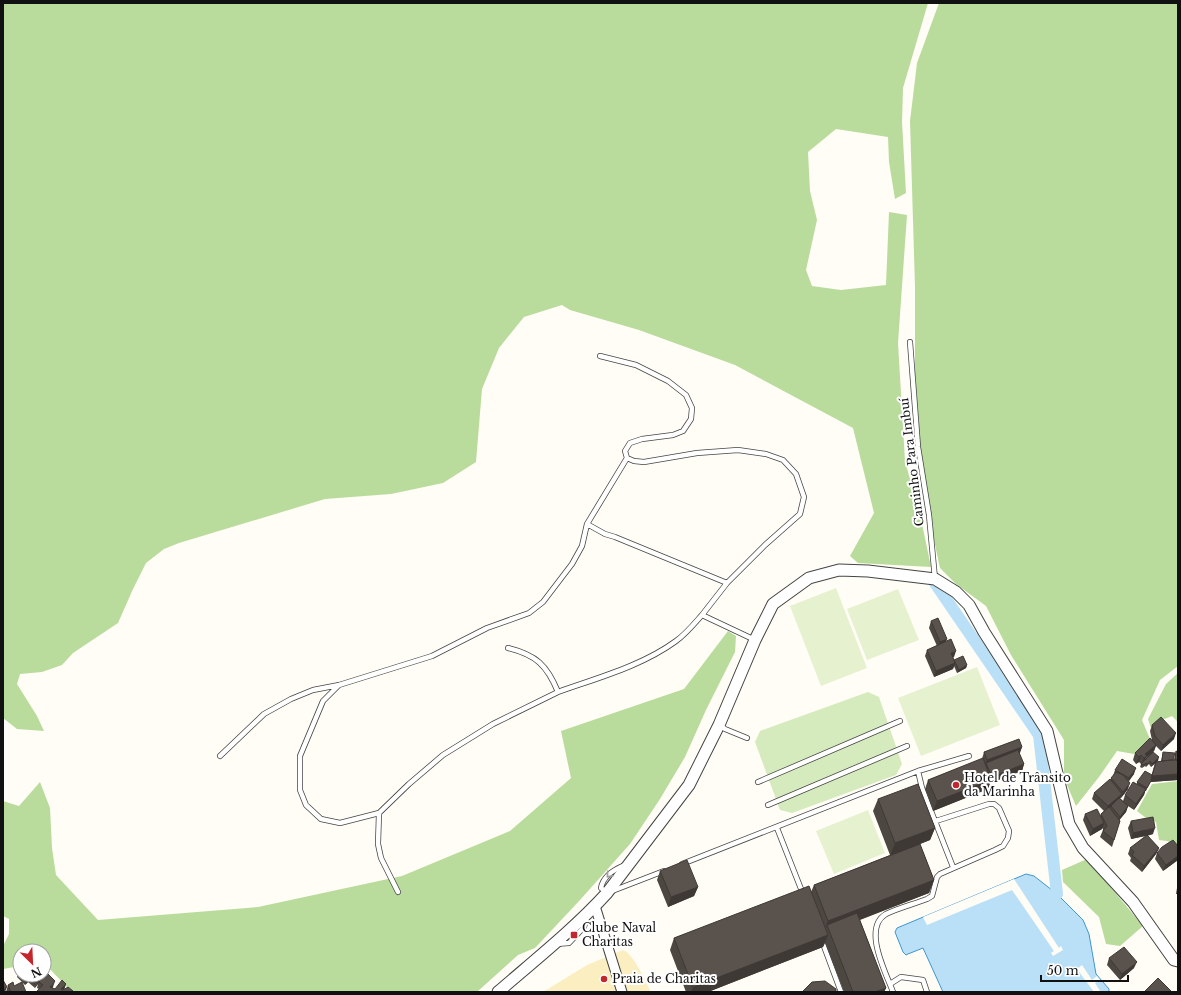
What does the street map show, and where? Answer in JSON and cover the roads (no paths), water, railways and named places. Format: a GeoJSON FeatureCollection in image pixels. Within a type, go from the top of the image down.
{"type":"FeatureCollection","features":[{"type":"Feature","properties":{"kind":"street"},"geometry":{"type":"LineString","coordinates":[[498,992],[554,944],[607,893],[628,863],[689,786],[719,725],[755,640],[773,604],[809,578],[839,570],[868,571],[935,579],[956,592],[969,605],[984,632],[1047,731],[1070,824],[1083,848],[1134,902],[1174,960],[1178,961]]}},
{"type":"Feature","properties":{"kind":"street"},"geometry":{"type":"LineString","coordinates":[[591,910],[622,992]]}},
{"type":"Feature","properties":{"kind":"lane","name":"Caminho Para Imbuí"},"geometry":{"type":"LineString","coordinates":[[910,342],[918,447],[929,515],[935,579]]}},
{"type":"Feature","properties":{"kind":"lane"},"geometry":{"type":"LineString","coordinates":[[220,756],[264,714],[291,699],[313,690],[340,685],[432,656],[480,631],[529,613],[543,602],[572,564],[582,546],[587,524],[627,458],[625,450],[630,444],[642,439],[673,435],[683,431],[691,419],[692,408],[686,395],[668,381],[636,365],[600,356]]}},
{"type":"Feature","properties":{"kind":"lane"},"geometry":{"type":"LineString","coordinates":[[340,685],[323,701],[300,756],[300,790],[306,805],[321,819],[340,823],[379,813],[409,784],[444,755],[493,724],[558,692],[648,658],[676,642],[702,615],[727,583],[765,545],[800,514],[804,497],[796,474],[783,460],[766,454],[738,450],[697,453],[644,462],[634,461],[627,458]]}},
{"type":"Feature","properties":{"kind":"lane"},"geometry":{"type":"LineString","coordinates":[[587,524],[604,534],[727,583]]}},
{"type":"Feature","properties":{"kind":"lane"},"geometry":{"type":"LineString","coordinates":[[702,615],[755,640]]}},
{"type":"Feature","properties":{"kind":"lane"},"geometry":{"type":"LineString","coordinates":[[508,648],[524,652],[539,662],[553,679],[558,692]]}},
{"type":"Feature","properties":{"kind":"lane"},"geometry":{"type":"LineString","coordinates":[[758,782],[900,721]]}},
{"type":"Feature","properties":{"kind":"lane"},"geometry":{"type":"LineString","coordinates":[[719,725],[726,730],[747,738]]}},
{"type":"Feature","properties":{"kind":"lane"},"geometry":{"type":"LineString","coordinates":[[768,806],[907,746]]}},
{"type":"Feature","properties":{"kind":"lane"},"geometry":{"type":"LineString","coordinates":[[674,868],[918,772],[969,756]]}},
{"type":"Feature","properties":{"kind":"lane"},"geometry":{"type":"LineString","coordinates":[[918,772],[922,788],[953,867]]}},
{"type":"Feature","properties":{"kind":"lane"},"geometry":{"type":"LineString","coordinates":[[893,992],[876,943],[876,929],[878,922],[885,915],[932,896],[940,874],[1003,846],[1008,838],[1009,831],[999,808],[994,804],[989,804],[936,821]]}},
{"type":"Feature","properties":{"kind":"lane"},"geometry":{"type":"LineString","coordinates":[[379,813],[378,844],[381,858],[398,892]]}},
{"type":"Feature","properties":{"kind":"lane"},"geometry":{"type":"LineString","coordinates":[[778,828],[805,899]]}},
{"type":"Feature","properties":{"kind":"lane"},"geometry":{"type":"LineString","coordinates":[[607,893],[666,870]]}},
{"type":"Feature","properties":{"kind":"lane"},"geometry":{"type":"LineString","coordinates":[[818,933],[841,992]]}},
{"type":"Feature","properties":{"kind":"lane"},"geometry":{"type":"LineString","coordinates":[[890,984],[901,977],[923,980],[927,992]]}},
{"type":"Feature","properties":{"kind":"water"},"geometry":{"type":"Polygon","coordinates":[[[1026,874],[1034,876],[1057,894],[1083,920],[1089,934],[1096,974],[1109,989],[1109,992],[943,992],[923,948],[906,955],[903,952],[895,932],[897,928],[1026,874]]]}},
{"type":"Feature","properties":{"kind":"waterway"},"geometry":{"type":"LineString","coordinates":[[933,580],[1039,735],[1057,894]]}},
{"type":"Feature","properties":{"kind":"place","name":"Hotel de Trânsito da Marinha"},"geometry":{"type":"Point","coordinates":[956,785]}},
{"type":"Feature","properties":{"kind":"place","name":"Clube Naval Charitas"},"geometry":{"type":"Point","coordinates":[574,935]}},
{"type":"Feature","properties":{"kind":"place","name":"Praia de Charitas"},"geometry":{"type":"Point","coordinates":[604,979]}}]}
